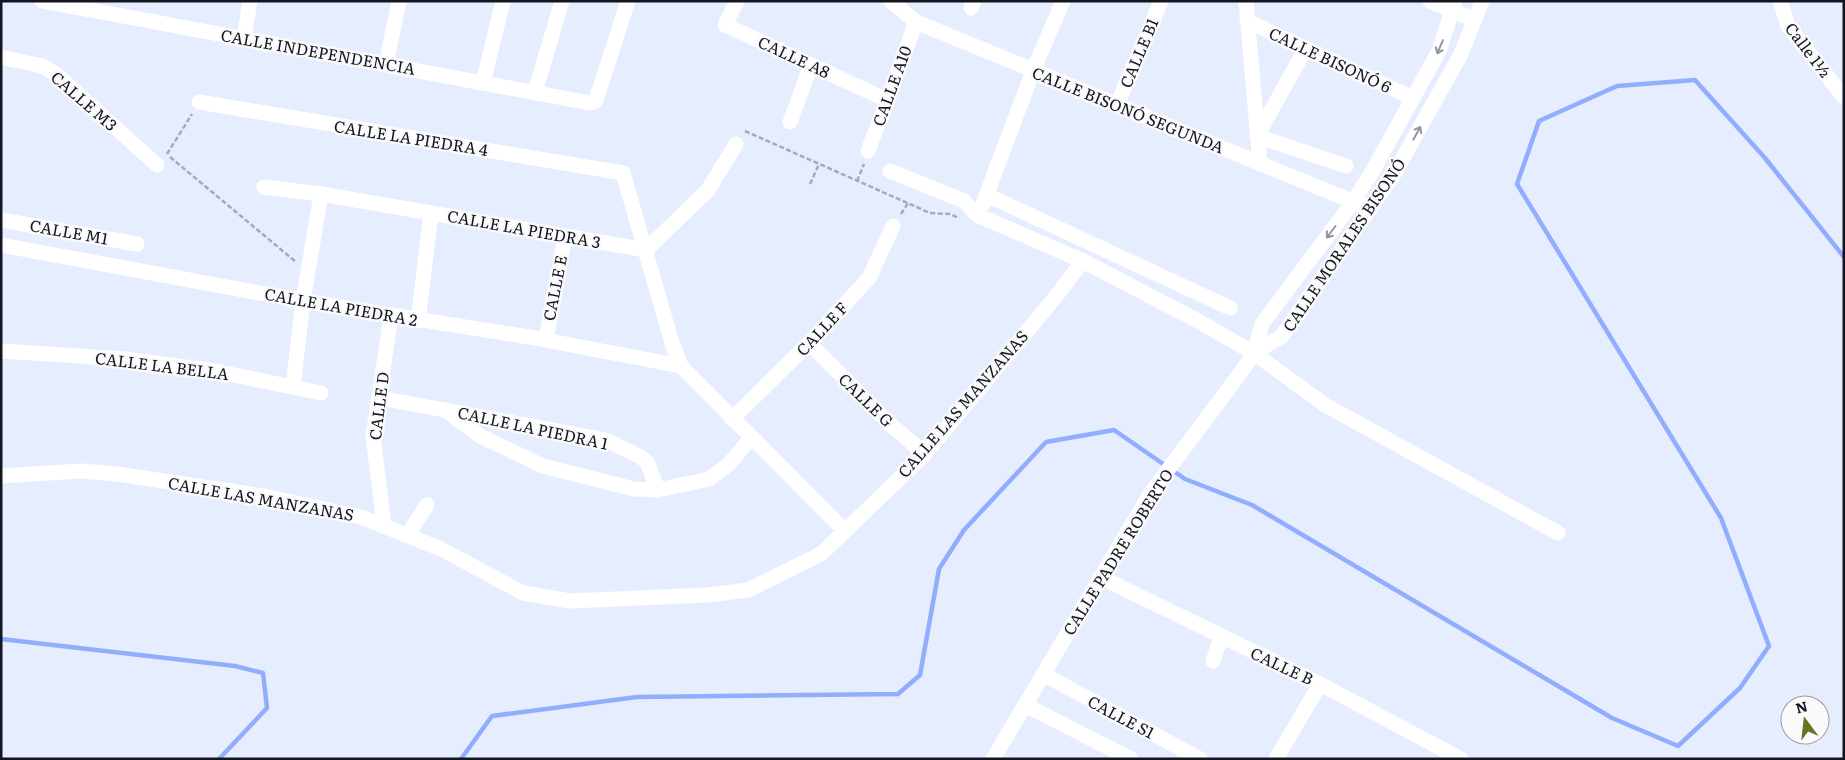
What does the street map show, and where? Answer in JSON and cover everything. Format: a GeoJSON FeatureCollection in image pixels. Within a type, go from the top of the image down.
{"type":"FeatureCollection","features":[{"type":"Feature","properties":{"kind":"street","name":"CALLE INDEPENDENCIA"},"geometry":{"type":"LineString","coordinates":[[42,1],[594,102],[628,1]]}},
{"type":"Feature","properties":{"kind":"street"},"geometry":{"type":"LineString","coordinates":[[244,39],[250,1]]}},
{"type":"Feature","properties":{"kind":"street"},"geometry":{"type":"LineString","coordinates":[[386,64],[399,1]]}},
{"type":"Feature","properties":{"kind":"street"},"geometry":{"type":"LineString","coordinates":[[482,83],[503,1]]}},
{"type":"Feature","properties":{"kind":"street"},"geometry":{"type":"LineString","coordinates":[[535,92],[562,1]]}},
{"type":"Feature","properties":{"kind":"street","name":"CALLE A8"},"geometry":{"type":"LineString","coordinates":[[737,1],[725,25],[887,100]]}},
{"type":"Feature","properties":{"kind":"street","name":"CALLE BISONÓ SEGUNDA"},"geometry":{"type":"LineString","coordinates":[[891,1],[916,22],[1371,209]]}},
{"type":"Feature","properties":{"kind":"street"},"geometry":{"type":"LineString","coordinates":[[972,218],[987,195],[1034,70],[1063,1]]}},
{"type":"Feature","properties":{"kind":"street","name":"CALLE B1"},"geometry":{"type":"LineString","coordinates":[[1117,105],[1161,1]]}},
{"type":"Feature","properties":{"kind":"street"},"geometry":{"type":"LineString","coordinates":[[1245,1],[1260,164]]}},
{"type":"Feature","properties":{"kind":"street"},"geometry":{"type":"LineString","coordinates":[[1430,1],[1454,6],[1475,20]]}},
{"type":"Feature","properties":{"kind":"street","name":"CALLE MORALES BISONÓ"},"geometry":{"type":"LineString","coordinates":[[1254,353],[1282,336],[1394,174],[1461,54],[1482,1]]}},
{"type":"Feature","properties":{"kind":"street","name":"Calle 1½"},"geometry":{"type":"LineString","coordinates":[[1780,1],[1788,26],[1843,96]]}},
{"type":"Feature","properties":{"kind":"street","name":"CALLE MORALES BISONÓ"},"geometry":{"type":"LineString","coordinates":[[1254,353],[1262,324],[1353,202],[1372,172],[1440,51],[1454,6]]}},
{"type":"Feature","properties":{"kind":"street","name":"CALLE BISONÓ 6"},"geometry":{"type":"LineString","coordinates":[[1247,21],[1413,98]]}},
{"type":"Feature","properties":{"kind":"street","name":"CALLE A10"},"geometry":{"type":"LineString","coordinates":[[868,151],[916,22]]}},
{"type":"Feature","properties":{"kind":"street"},"geometry":{"type":"LineString","coordinates":[[1257,136],[1306,48]]}},
{"type":"Feature","properties":{"kind":"street","name":"CALLE M3"},"geometry":{"type":"LineString","coordinates":[[1,57],[42,66],[56,74],[162,160]]}},
{"type":"Feature","properties":{"kind":"street"},"geometry":{"type":"LineString","coordinates":[[790,122],[811,65]]}},
{"type":"Feature","properties":{"kind":"street","name":"CALLE LA PIEDRA 4"},"geometry":{"type":"LineString","coordinates":[[199,102],[624,173],[646,250]]}},
{"type":"Feature","properties":{"kind":"street"},"geometry":{"type":"LineString","coordinates":[[1257,136],[1346,166]]}},
{"type":"Feature","properties":{"kind":"street"},"geometry":{"type":"LineString","coordinates":[[736,144],[708,190],[646,250],[672,344],[681,366],[845,531]]}},
{"type":"Feature","properties":{"kind":"street"},"geometry":{"type":"LineString","coordinates":[[890,171],[964,201],[972,218],[1083,261],[1254,353],[1325,405],[1558,533]]}},
{"type":"Feature","properties":{"kind":"street","name":"CALLE LA PIEDRA 3"},"geometry":{"type":"LineString","coordinates":[[264,187],[321,194],[646,250]]}},
{"type":"Feature","properties":{"kind":"street"},"geometry":{"type":"LineString","coordinates":[[292,387],[303,301],[321,194]]}},
{"type":"Feature","properties":{"kind":"street"},"geometry":{"type":"LineString","coordinates":[[987,195],[1230,308]]}},
{"type":"Feature","properties":{"kind":"street"},"geometry":{"type":"LineString","coordinates":[[418,321],[431,213]]}},
{"type":"Feature","properties":{"kind":"street","name":"CALLE M1"},"geometry":{"type":"LineString","coordinates":[[1,220],[137,244]]}},
{"type":"Feature","properties":{"kind":"street","name":"CALLE F"},"geometry":{"type":"LineString","coordinates":[[732,419],[809,343],[869,278],[893,226]]}},
{"type":"Feature","properties":{"kind":"street","name":"CALLE E"},"geometry":{"type":"LineString","coordinates":[[546,340],[565,236]]}},
{"type":"Feature","properties":{"kind":"street","name":"CALLE LA PIEDRA 2"},"geometry":{"type":"LineString","coordinates":[[1,245],[303,301],[418,321],[546,340],[681,366]]}},
{"type":"Feature","properties":{"kind":"street","name":"CALLE LAS MANZANAS"},"geometry":{"type":"LineString","coordinates":[[1,476],[81,471],[117,474],[264,496],[361,517],[441,549],[523,593],[570,601],[708,596],[748,590],[821,554],[924,454],[1057,295],[1083,261]]}},
{"type":"Feature","properties":{"kind":"street","name":"CALLE D"},"geometry":{"type":"LineString","coordinates":[[384,526],[373,436],[391,316]]}},
{"type":"Feature","properties":{"kind":"street","name":"CALLE G"},"geometry":{"type":"LineString","coordinates":[[809,343],[890,424],[924,454]]}},
{"type":"Feature","properties":{"kind":"street","name":"CALLE LA BELLA"},"geometry":{"type":"LineString","coordinates":[[1,351],[125,359],[215,371],[321,392]]}},
{"type":"Feature","properties":{"kind":"street","name":"CALLE PADRE ROBERTO"},"geometry":{"type":"LineString","coordinates":[[993,759],[1150,494],[1254,353]]}},
{"type":"Feature","properties":{"kind":"street","name":"CALLE LA PIEDRA 1"},"geometry":{"type":"LineString","coordinates":[[380,398],[606,440],[641,457],[647,462],[658,490]]}},
{"type":"Feature","properties":{"kind":"street","name":"CALLE LA PIEDRA 1"},"geometry":{"type":"LineString","coordinates":[[445,410],[480,436],[543,466],[634,489],[658,490],[709,479],[729,464],[751,438]]}},
{"type":"Feature","properties":{"kind":"street"},"geometry":{"type":"LineString","coordinates":[[407,535],[427,505]]}},
{"type":"Feature","properties":{"kind":"street","name":"CALLE B"},"geometry":{"type":"LineString","coordinates":[[1100,578],[1320,684],[1461,759]]}},
{"type":"Feature","properties":{"kind":"street"},"geometry":{"type":"LineString","coordinates":[[1213,661],[1221,637]]}},
{"type":"Feature","properties":{"kind":"street","name":"CALLE S1"},"geometry":{"type":"LineString","coordinates":[[1042,674],[1200,759]]}},
{"type":"Feature","properties":{"kind":"street"},"geometry":{"type":"LineString","coordinates":[[1276,759],[1320,684]]}},
{"type":"Feature","properties":{"kind":"street"},"geometry":{"type":"LineString","coordinates":[[1025,706],[1131,759]]}},
{"type":"Feature","properties":{"kind":"path"},"geometry":{"type":"LineString","coordinates":[[199,102],[162,160],[308,272]]}},
{"type":"Feature","properties":{"kind":"path"},"geometry":{"type":"LineString","coordinates":[[736,144],[742,130],[930,213],[972,218]]}},
{"type":"Feature","properties":{"kind":"path"},"geometry":{"type":"LineString","coordinates":[[810,184],[819,164]]}},
{"type":"Feature","properties":{"kind":"waterway"},"geometry":{"type":"LineString","coordinates":[[461,759],[492,716],[637,697],[898,694],[920,675],[939,569],[964,530],[1046,442],[1114,430],[1185,479],[1252,505],[1612,718],[1678,746],[1740,688],[1769,646],[1721,518],[1517,184],[1539,121],[1617,86],[1695,80],[1765,158],[1844,257]]}},
{"type":"Feature","properties":{"kind":"waterway"},"geometry":{"type":"LineString","coordinates":[[1,639],[235,666],[263,673],[267,708],[219,759]]}}]}
